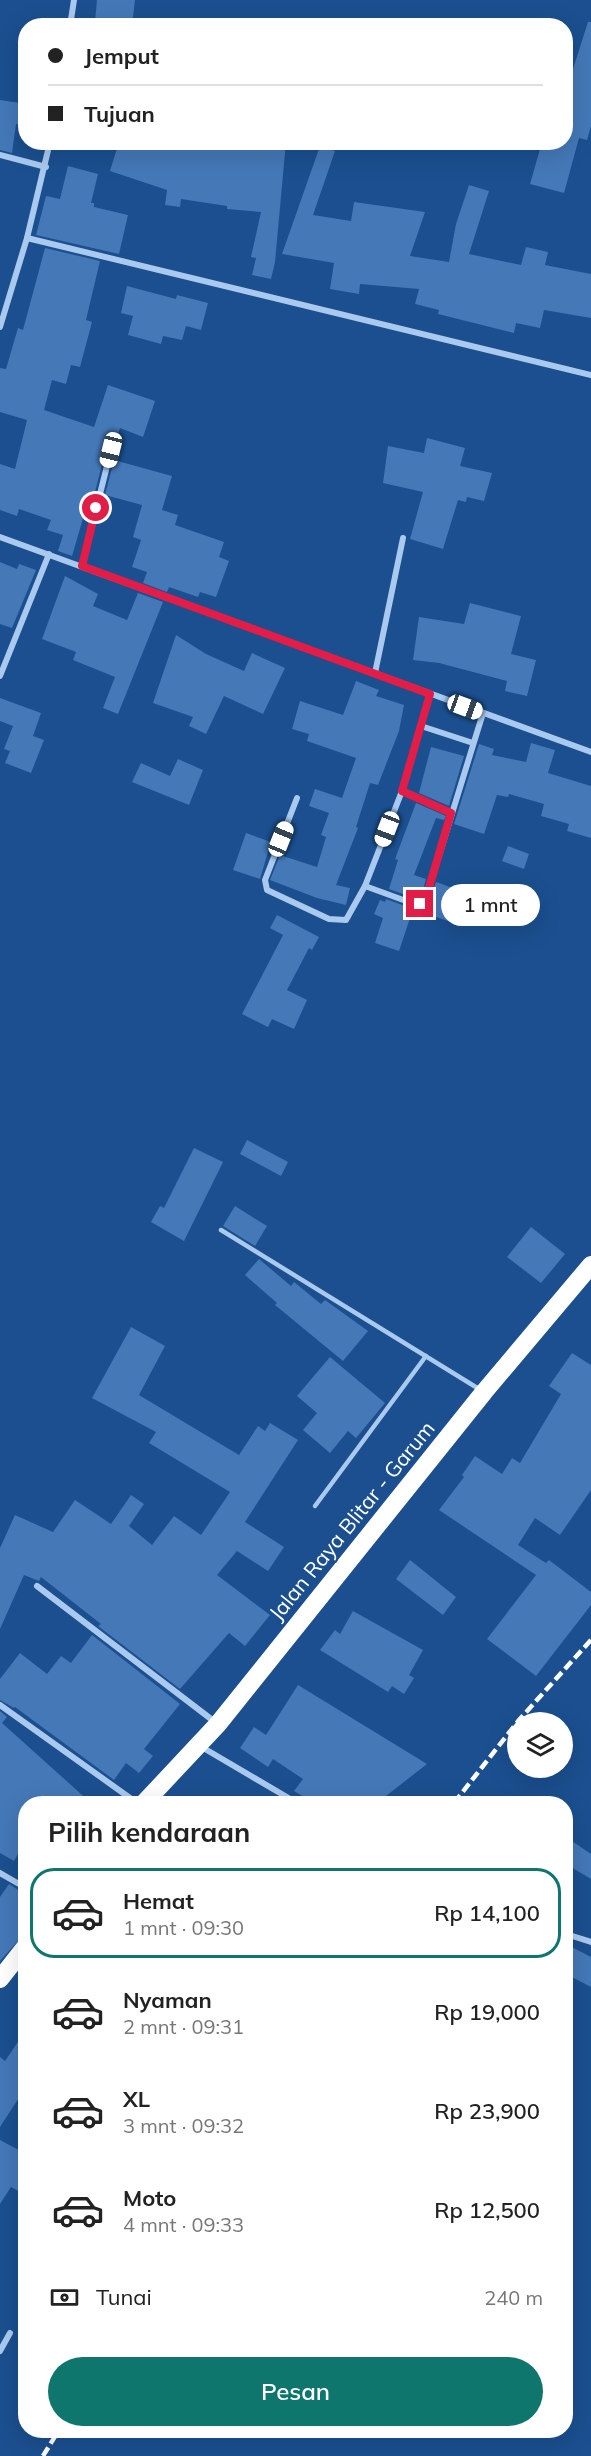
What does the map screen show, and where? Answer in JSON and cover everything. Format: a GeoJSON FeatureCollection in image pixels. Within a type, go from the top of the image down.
{"type":"FeatureCollection","features":[{"type":"Feature","properties":{"kind":"highway","name":"Jalan Raya Blitar - Garum"},"geometry":{"type":"LineString","coordinates":[[151,1796],[218,1724],[484,1392],[591,1265]]}},
{"type":"Feature","properties":{"kind":"highway"},"geometry":{"type":"LineString","coordinates":[[0,1979],[18,1956]]}},
{"type":"Feature","properties":{"kind":"street"},"geometry":{"type":"LineString","coordinates":[[71,18],[74,0]]}},
{"type":"Feature","properties":{"kind":"street"},"geometry":{"type":"LineString","coordinates":[[0,327],[27,238],[49,150]]}},
{"type":"Feature","properties":{"kind":"street"},"geometry":{"type":"LineString","coordinates":[[0,155],[46,167]]}},
{"type":"Feature","properties":{"kind":"street"},"geometry":{"type":"LineString","coordinates":[[27,238],[591,375]]}},
{"type":"Feature","properties":{"kind":"street"},"geometry":{"type":"LineString","coordinates":[[82,566],[111,450]]}},
{"type":"Feature","properties":{"kind":"street"},"geometry":{"type":"LineString","coordinates":[[0,537],[591,752]]}},
{"type":"Feature","properties":{"kind":"street"},"geometry":{"type":"LineString","coordinates":[[375,673],[403,538]]}},
{"type":"Feature","properties":{"kind":"street"},"geometry":{"type":"LineString","coordinates":[[0,675],[49,554]]}},
{"type":"Feature","properties":{"kind":"street"},"geometry":{"type":"LineString","coordinates":[[297,798],[264,880],[267,890],[340,921],[350,916],[365,886],[402,791],[430,694]]}},
{"type":"Feature","properties":{"kind":"street"},"geometry":{"type":"LineString","coordinates":[[365,886],[417,905],[423,903],[483,713]]}},
{"type":"Feature","properties":{"kind":"street"},"geometry":{"type":"LineString","coordinates":[[421,726],[473,743]]}},
{"type":"Feature","properties":{"kind":"street"},"geometry":{"type":"LineString","coordinates":[[402,791],[451,813]]}},
{"type":"Feature","properties":{"kind":"street"},"geometry":{"type":"LineString","coordinates":[[37,1586],[218,1724]]}},
{"type":"Feature","properties":{"kind":"street"},"geometry":{"type":"LineString","coordinates":[[0,1705],[126,1796]]}},
{"type":"Feature","properties":{"kind":"street"},"geometry":{"type":"LineString","coordinates":[[199,1746],[285,1796]]}},
{"type":"Feature","properties":{"kind":"street"},"geometry":{"type":"LineString","coordinates":[[0,1873],[18,1883]]}},
{"type":"Feature","properties":{"kind":"street"},"geometry":{"type":"LineString","coordinates":[[573,1936],[591,1942]]}},
{"type":"Feature","properties":{"kind":"street"},"geometry":{"type":"LineString","coordinates":[[0,2351],[10,2333]]}},
{"type":"Feature","properties":{"kind":"lane"},"geometry":{"type":"LineString","coordinates":[[221,1230],[484,1392]]}},
{"type":"Feature","properties":{"kind":"lane"},"geometry":{"type":"LineString","coordinates":[[315,1506],[426,1356]]}},
{"type":"Feature","properties":{"kind":"building"},"geometry":{"type":"Polygon","coordinates":[[[97,0],[135,0],[133,18],[95,18],[97,0]]]}},
{"type":"Feature","properties":{"kind":"building"},"geometry":{"type":"Polygon","coordinates":[[[588,22],[591,22],[591,126],[587,140],[579,138],[564,193],[530,184],[540,150],[573,150],[573,69],[588,22]]]}},
{"type":"Feature","properties":{"kind":"building"},"geometry":{"type":"Polygon","coordinates":[[[0,100],[18,103],[18,124],[16,124],[12,153],[0,150],[0,100]]]}},
{"type":"Feature","properties":{"kind":"building"},"geometry":{"type":"Polygon","coordinates":[[[117,150],[285,150],[275,262],[271,279],[252,275],[256,258],[251,257],[261,212],[227,209],[227,206],[181,199],[180,207],[165,205],[167,190],[110,171],[117,150]]]}},
{"type":"Feature","properties":{"kind":"building"},"geometry":{"type":"Polygon","coordinates":[[[319,150],[332,150],[335,151],[313,215],[351,221],[354,202],[425,212],[410,256],[449,262],[456,224],[469,185],[489,191],[469,254],[521,265],[526,247],[548,252],[545,265],[591,274],[591,318],[544,310],[540,328],[516,323],[514,333],[438,314],[439,310],[415,304],[419,289],[360,284],[359,294],[330,289],[334,263],[282,254],[319,150]]]}},
{"type":"Feature","properties":{"kind":"building"},"geometry":{"type":"Polygon","coordinates":[[[68,166],[98,174],[91,203],[94,203],[94,207],[128,215],[119,254],[36,235],[46,196],[60,199],[68,166]]]}},
{"type":"Feature","properties":{"kind":"building"},"geometry":{"type":"Polygon","coordinates":[[[45,248],[100,261],[86,320],[92,322],[80,367],[71,365],[66,384],[52,380],[44,410],[94,427],[108,385],[155,401],[143,437],[120,428],[114,446],[106,448],[95,492],[91,491],[72,556],[58,551],[63,535],[47,530],[51,520],[19,509],[17,516],[0,510],[0,464],[15,469],[27,420],[0,412],[0,368],[6,369],[18,328],[23,330],[45,248]]]}},
{"type":"Feature","properties":{"kind":"building"},"geometry":{"type":"Polygon","coordinates":[[[127,286],[176,299],[177,295],[208,303],[201,330],[186,326],[182,340],[163,336],[161,344],[128,335],[133,316],[121,313],[127,286]]]}},
{"type":"Feature","properties":{"kind":"building"},"geometry":{"type":"Polygon","coordinates":[[[427,438],[465,448],[460,466],[492,473],[484,501],[467,497],[466,502],[458,500],[443,549],[410,539],[423,492],[383,483],[388,446],[424,453],[427,438]]]}},
{"type":"Feature","properties":{"kind":"building"},"geometry":{"type":"Polygon","coordinates":[[[114,460],[172,476],[162,510],[178,515],[175,525],[224,542],[219,557],[229,561],[216,597],[200,592],[198,597],[169,587],[167,592],[143,583],[147,572],[132,567],[141,540],[133,537],[142,505],[105,495],[114,460]]]}},
{"type":"Feature","properties":{"kind":"building"},"geometry":{"type":"Polygon","coordinates":[[[0,562],[17,569],[19,564],[36,570],[12,628],[0,624],[0,562]]]}},
{"type":"Feature","properties":{"kind":"building"},"geometry":{"type":"Polygon","coordinates":[[[65,576],[98,594],[93,606],[127,620],[138,593],[163,602],[118,714],[103,708],[115,677],[73,660],[76,652],[42,639],[65,576]]]}},
{"type":"Feature","properties":{"kind":"building"},"geometry":{"type":"Polygon","coordinates":[[[470,603],[521,616],[511,654],[536,660],[527,696],[505,691],[507,681],[439,663],[413,660],[419,617],[464,624],[470,603]]]}},
{"type":"Feature","properties":{"kind":"building"},"geometry":{"type":"Polygon","coordinates":[[[176,635],[206,654],[244,671],[252,653],[285,668],[263,714],[224,696],[206,734],[189,726],[193,717],[153,703],[176,635]]]}},
{"type":"Feature","properties":{"kind":"building"},"geometry":{"type":"Polygon","coordinates":[[[356,681],[379,690],[376,696],[404,705],[399,731],[378,785],[370,783],[356,827],[358,828],[336,885],[350,888],[346,905],[317,898],[270,880],[280,855],[317,867],[326,837],[321,835],[329,813],[309,806],[315,789],[342,798],[356,758],[307,741],[309,734],[292,729],[300,701],[343,715],[356,681]]]}},
{"type":"Feature","properties":{"kind":"building"},"geometry":{"type":"Polygon","coordinates":[[[0,698],[41,713],[33,736],[44,740],[31,773],[5,763],[10,751],[4,749],[13,726],[0,721],[0,698]]]}},
{"type":"Feature","properties":{"kind":"building"},"geometry":{"type":"Polygon","coordinates":[[[531,743],[555,750],[548,773],[591,786],[591,838],[567,831],[569,824],[541,816],[544,804],[509,794],[508,797],[497,795],[484,834],[454,824],[479,744],[494,749],[492,755],[526,762],[531,743]]]}},
{"type":"Feature","properties":{"kind":"building"},"geometry":{"type":"Polygon","coordinates":[[[431,747],[464,756],[449,806],[419,793],[431,747]]]}},
{"type":"Feature","properties":{"kind":"building"},"geometry":{"type":"Polygon","coordinates":[[[178,759],[203,770],[189,805],[132,782],[141,763],[170,776],[178,759]]]}},
{"type":"Feature","properties":{"kind":"building"},"geometry":{"type":"Polygon","coordinates":[[[416,803],[446,816],[444,820],[436,818],[414,875],[426,879],[421,897],[417,899],[389,889],[398,860],[395,859],[416,803]]]}},
{"type":"Feature","properties":{"kind":"building"},"geometry":{"type":"Polygon","coordinates":[[[246,833],[271,842],[260,879],[233,870],[246,833]]]}},
{"type":"Feature","properties":{"kind":"building"},"geometry":{"type":"Polygon","coordinates":[[[508,846],[529,854],[524,869],[502,861],[508,846]]]}},
{"type":"Feature","properties":{"kind":"building"},"geometry":{"type":"Polygon","coordinates":[[[436,882],[467,893],[456,924],[417,910],[429,904],[436,882]]]}},
{"type":"Feature","properties":{"kind":"building"},"geometry":{"type":"Polygon","coordinates":[[[386,899],[413,909],[399,951],[375,943],[383,918],[374,914],[380,900],[385,902],[386,899]]]}},
{"type":"Feature","properties":{"kind":"building"},"geometry":{"type":"Polygon","coordinates":[[[277,915],[319,937],[312,950],[309,948],[287,990],[307,1000],[294,1029],[272,1019],[268,1027],[242,1014],[283,935],[270,928],[277,915]]]}},
{"type":"Feature","properties":{"kind":"building"},"geometry":{"type":"Polygon","coordinates":[[[247,1140],[288,1162],[281,1176],[240,1154],[247,1140]]]}},
{"type":"Feature","properties":{"kind":"building"},"geometry":{"type":"Polygon","coordinates":[[[194,1148],[223,1162],[184,1241],[151,1222],[160,1206],[164,1208],[194,1148]]]}},
{"type":"Feature","properties":{"kind":"building"},"geometry":{"type":"Polygon","coordinates":[[[235,1206],[267,1226],[255,1246],[223,1226],[235,1206]]]}},
{"type":"Feature","properties":{"kind":"building"},"geometry":{"type":"Polygon","coordinates":[[[531,1227],[565,1254],[541,1283],[507,1257],[531,1227]]]}},
{"type":"Feature","properties":{"kind":"building"},"geometry":{"type":"Polygon","coordinates":[[[259,1259],[291,1286],[294,1282],[321,1304],[325,1300],[368,1331],[343,1361],[275,1305],[277,1303],[245,1275],[259,1259]]]}},
{"type":"Feature","properties":{"kind":"building"},"geometry":{"type":"Polygon","coordinates":[[[131,1327],[165,1346],[139,1395],[239,1455],[258,1426],[265,1431],[270,1423],[298,1440],[245,1522],[284,1547],[268,1571],[237,1551],[217,1575],[270,1615],[245,1646],[229,1633],[180,1689],[98,1626],[101,1624],[41,1577],[39,1581],[24,1575],[0,1629],[0,1548],[15,1515],[53,1532],[75,1500],[111,1524],[131,1495],[144,1504],[129,1526],[152,1545],[174,1516],[201,1535],[230,1492],[149,1443],[156,1432],[92,1398],[131,1327]]]}},
{"type":"Feature","properties":{"kind":"building"},"geometry":{"type":"Polygon","coordinates":[[[572,1353],[591,1365],[591,1490],[560,1535],[535,1518],[518,1545],[546,1563],[549,1560],[591,1592],[591,1605],[536,1676],[487,1639],[536,1575],[439,1510],[464,1477],[462,1475],[475,1456],[502,1474],[512,1458],[520,1463],[561,1394],[549,1386],[572,1353]]]}},
{"type":"Feature","properties":{"kind":"building"},"geometry":{"type":"Polygon","coordinates":[[[330,1357],[385,1403],[356,1438],[348,1431],[330,1453],[303,1430],[317,1413],[297,1396],[330,1357]]]}},
{"type":"Feature","properties":{"kind":"building"},"geometry":{"type":"Polygon","coordinates":[[[410,1560],[456,1597],[443,1615],[396,1579],[410,1560]]]}},
{"type":"Feature","properties":{"kind":"building"},"geometry":{"type":"Polygon","coordinates":[[[353,1611],[423,1650],[409,1675],[414,1678],[404,1694],[392,1686],[388,1692],[320,1650],[335,1630],[340,1634],[353,1611]]]}},
{"type":"Feature","properties":{"kind":"building"},"geometry":{"type":"Polygon","coordinates":[[[92,1635],[180,1704],[144,1749],[153,1756],[139,1773],[126,1763],[114,1780],[15,1707],[0,1700],[0,1679],[20,1653],[47,1674],[61,1656],[71,1663],[92,1635]]]}},
{"type":"Feature","properties":{"kind":"building"},"geometry":{"type":"Polygon","coordinates":[[[298,1685],[427,1764],[386,1796],[302,1796],[294,1791],[303,1779],[273,1759],[268,1767],[240,1748],[254,1727],[266,1735],[298,1685]]]}},
{"type":"Feature","properties":{"kind":"building"},"geometry":{"type":"Polygon","coordinates":[[[0,1711],[7,1717],[2,1723],[83,1796],[18,1796],[18,1854],[14,1861],[0,1853],[0,1711]]]}},
{"type":"Feature","properties":{"kind":"building"},"geometry":{"type":"Polygon","coordinates":[[[573,1842],[591,1854],[591,1879],[573,1868],[573,1842]]]}},
{"type":"Feature","properties":{"kind":"building"},"geometry":{"type":"Polygon","coordinates":[[[9,1884],[18,1890],[18,1941],[0,1961],[0,1897],[9,1884]]]}},
{"type":"Feature","properties":{"kind":"building"},"geometry":{"type":"Polygon","coordinates":[[[573,1948],[591,1957],[591,1987],[573,1978],[573,1948]]]}},
{"type":"Feature","properties":{"kind":"building"},"geometry":{"type":"Polygon","coordinates":[[[18,2042],[18,2099],[0,2127],[0,2057],[5,2061],[18,2042]]]}},
{"type":"Feature","properties":{"kind":"building"},"geometry":{"type":"Polygon","coordinates":[[[0,2140],[18,2150],[18,2191],[11,2187],[0,2204],[0,2140]]]}},
{"type":"Feature","properties":{"kind":"railway"},"geometry":{"type":"LineString","coordinates":[[459,1796],[519,1720],[591,1640]]}},
{"type":"Feature","properties":{"kind":"railway"},"geometry":{"type":"LineString","coordinates":[[43,2456],[54,2438]]}},
{"type":"Feature","properties":{"kind":"route"},"geometry":{"type":"LineString","coordinates":[[96,508],[82,566],[430,694],[402,791],[451,813],[426,898],[420,904]]}}]}
